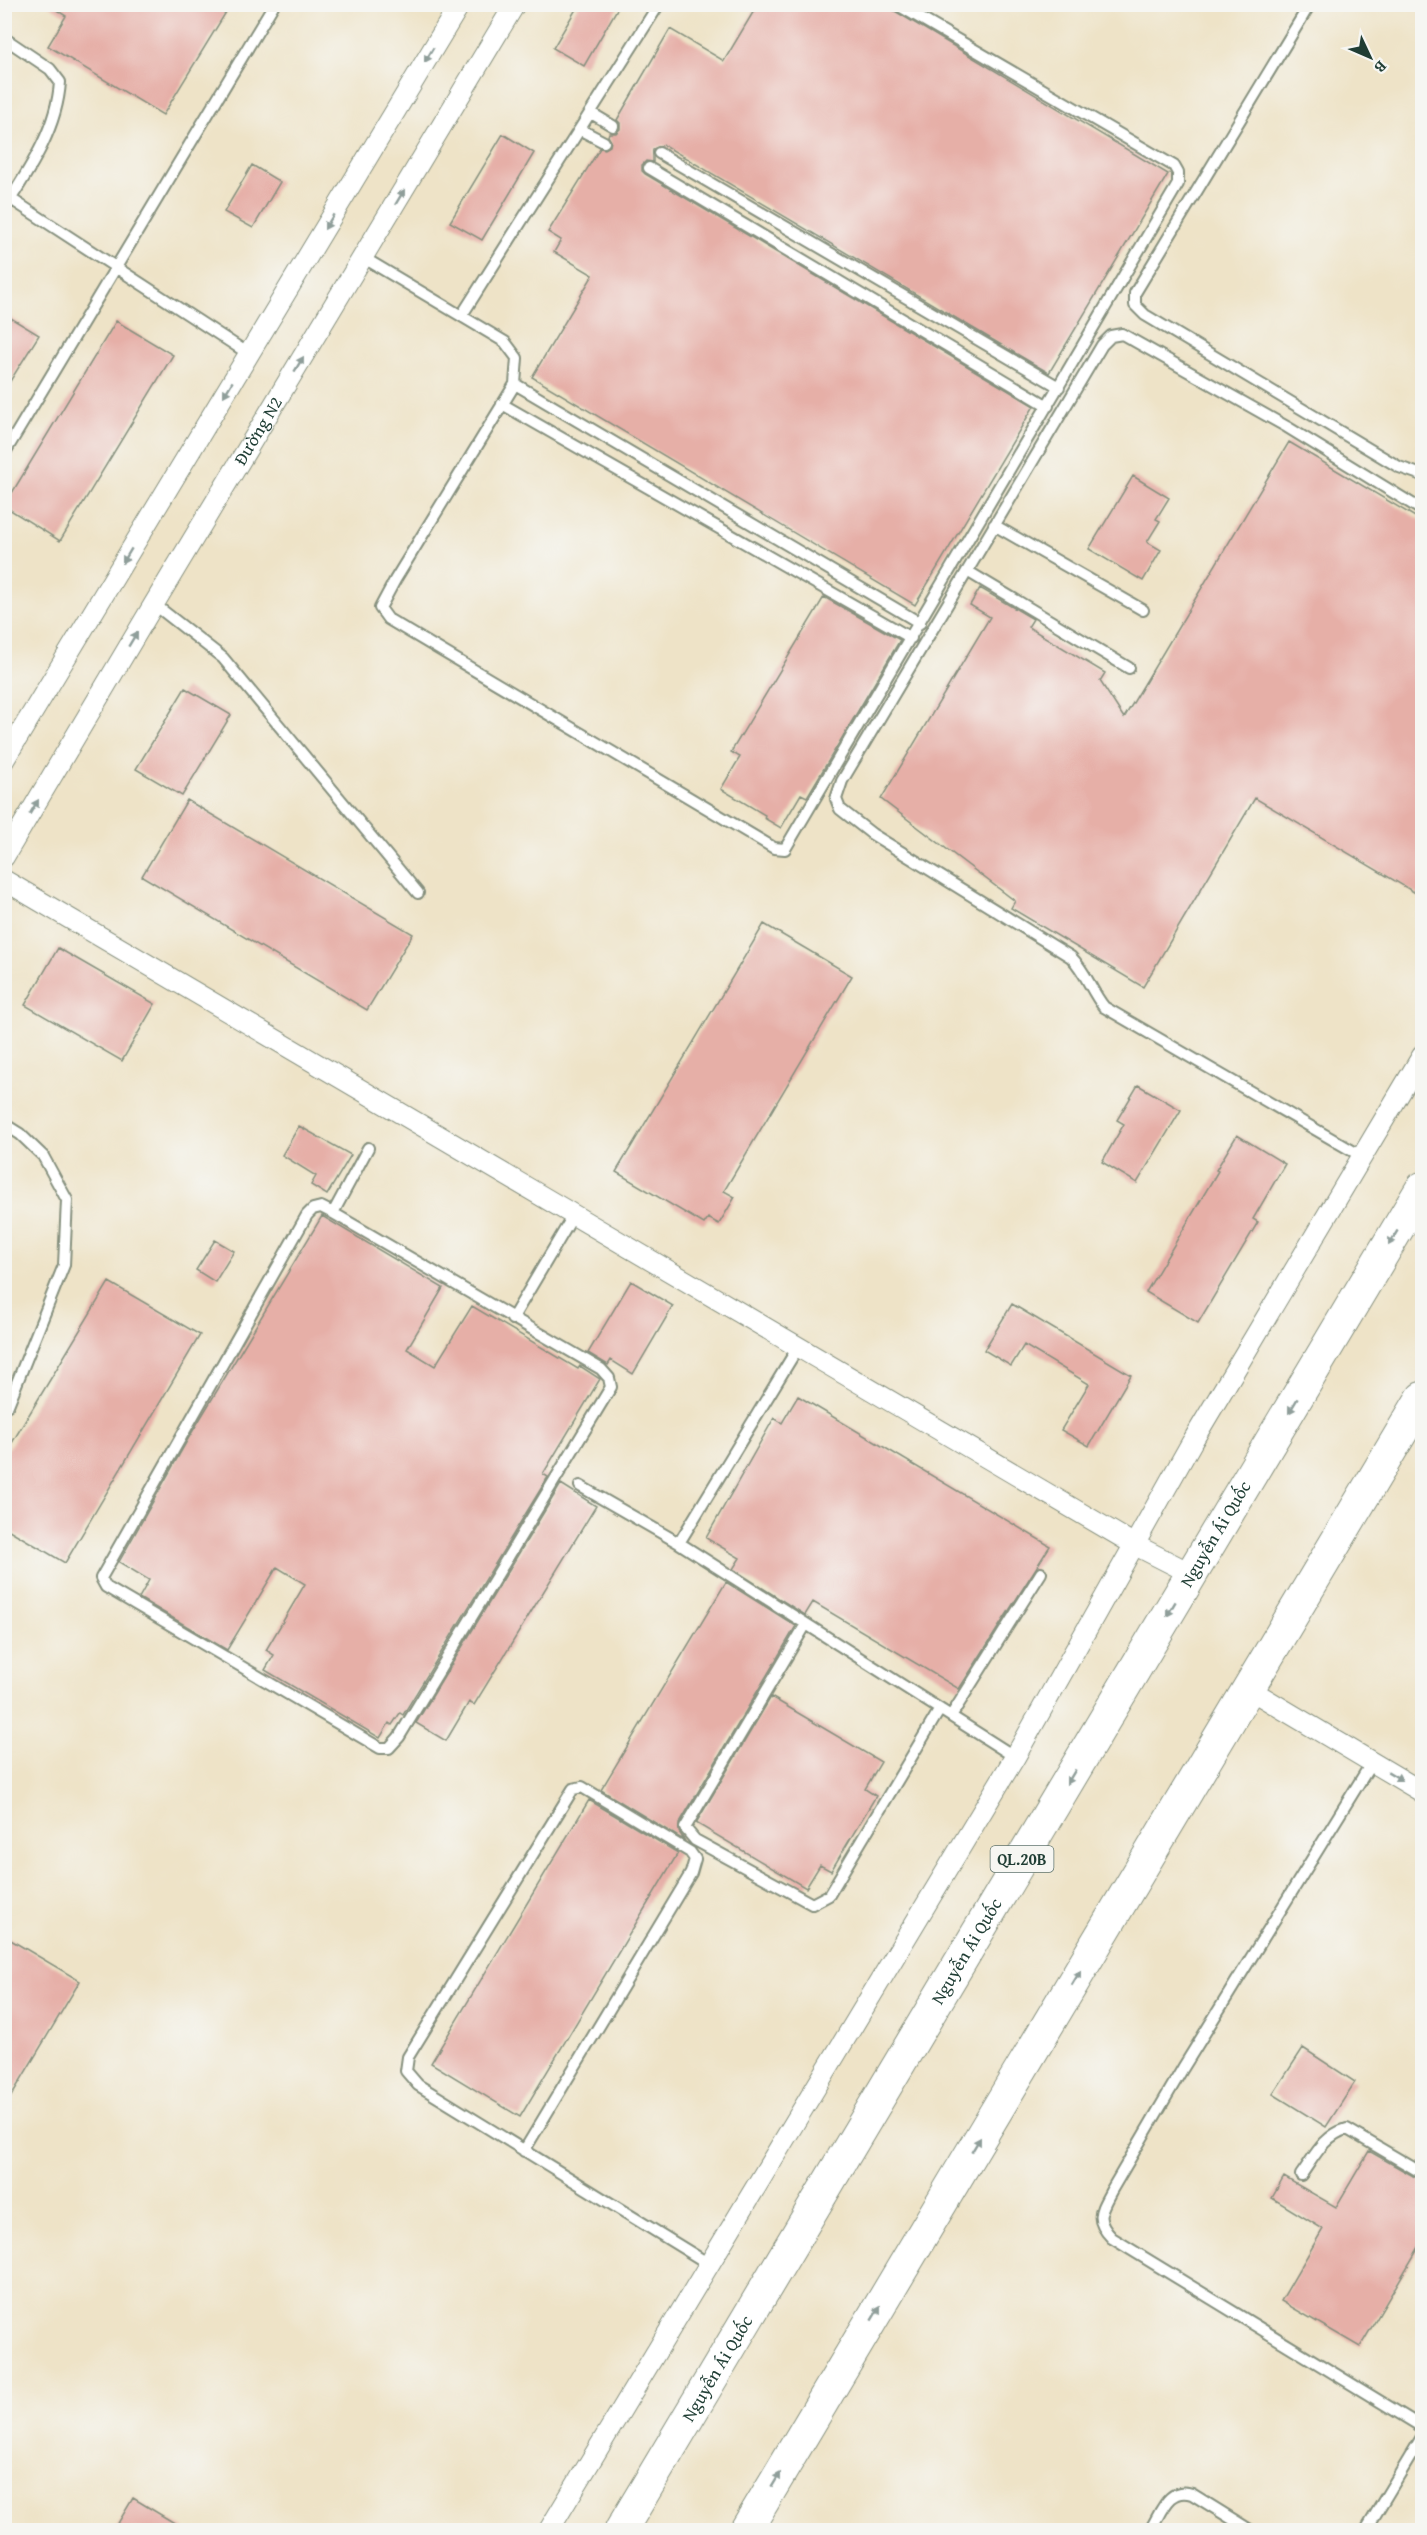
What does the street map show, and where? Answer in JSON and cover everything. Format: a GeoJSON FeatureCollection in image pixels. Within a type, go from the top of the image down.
{"type":"FeatureCollection","features":[{"type":"Feature","properties":{"kind":"main road","name":"Nguyễn Ái Quốc"},"geometry":{"type":"LineString","coordinates":[[621,2530],[1422,1188]]}},
{"type":"Feature","properties":{"kind":"main road"},"geometry":{"type":"LineString","coordinates":[[746,2530],[1422,1398]]}},
{"type":"Feature","properties":{"kind":"street"},"geometry":{"type":"LineString","coordinates":[[4,760],[460,4]]}},
{"type":"Feature","properties":{"kind":"street","name":"Đường N2"},"geometry":{"type":"LineString","coordinates":[[4,857],[516,4]]}},
{"type":"Feature","properties":{"kind":"street"},"geometry":{"type":"LineString","coordinates":[[4,880],[797,1348],[1135,1545],[1192,1574]]}},
{"type":"Feature","properties":{"kind":"street"},"geometry":{"type":"LineString","coordinates":[[549,2530],[1015,1757],[1192,1442],[1422,1056]]}},
{"type":"Feature","properties":{"kind":"street"},"geometry":{"type":"LineString","coordinates":[[1248,1689],[1422,1792]]}},
{"type":"Feature","properties":{"kind":"lane"},"geometry":{"type":"LineString","coordinates":[[4,454],[274,4]]}},
{"type":"Feature","properties":{"kind":"lane"},"geometry":{"type":"LineString","coordinates":[[462,315],[659,4]]}},
{"type":"Feature","properties":{"kind":"lane"},"geometry":{"type":"LineString","coordinates":[[364,258],[505,342],[517,358],[515,384],[380,608],[388,619],[774,848],[785,849],[1178,184],[1179,173],[1174,166],[896,4]]}},
{"type":"Feature","properties":{"kind":"lane"},"geometry":{"type":"LineString","coordinates":[[1310,4],[1135,293],[1135,305],[1145,315],[1389,461],[1422,476]]}},
{"type":"Feature","properties":{"kind":"lane"},"geometry":{"type":"LineString","coordinates":[[4,38],[50,69],[60,82],[59,100],[48,135],[8,204],[116,268],[249,354]]}},
{"type":"Feature","properties":{"kind":"lane"},"geometry":{"type":"LineString","coordinates":[[591,113],[613,126]]}},
{"type":"Feature","properties":{"kind":"lane"},"geometry":{"type":"LineString","coordinates":[[581,129],[604,142]]}},
{"type":"Feature","properties":{"kind":"lane"},"geometry":{"type":"LineString","coordinates":[[659,153],[1059,387]]}},
{"type":"Feature","properties":{"kind":"lane"},"geometry":{"type":"LineString","coordinates":[[649,168],[1048,406]]}},
{"type":"Feature","properties":{"kind":"lane"},"geometry":{"type":"LineString","coordinates":[[824,274],[834,256]]}},
{"type":"Feature","properties":{"kind":"lane"},"geometry":{"type":"LineString","coordinates":[[1363,1156],[1104,1006],[1093,993],[1082,969],[1071,957],[872,834],[840,809],[836,799],[842,781],[994,525],[1102,345],[1111,336],[1122,334],[1287,427],[1422,510]]}},
{"type":"Feature","properties":{"kind":"lane"},"geometry":{"type":"LineString","coordinates":[[515,384],[920,623]]}},
{"type":"Feature","properties":{"kind":"lane"},"geometry":{"type":"LineString","coordinates":[[502,404],[911,638]]}},
{"type":"Feature","properties":{"kind":"lane"},"geometry":{"type":"LineString","coordinates":[[690,512],[700,493]]}},
{"type":"Feature","properties":{"kind":"lane"},"geometry":{"type":"LineString","coordinates":[[994,525],[1143,610]]}},
{"type":"Feature","properties":{"kind":"lane"},"geometry":{"type":"LineString","coordinates":[[808,580],[818,562]]}},
{"type":"Feature","properties":{"kind":"lane"},"geometry":{"type":"LineString","coordinates":[[967,571],[1129,668]]}},
{"type":"Feature","properties":{"kind":"lane"},"geometry":{"type":"LineString","coordinates":[[154,604],[223,658],[418,892]]}},
{"type":"Feature","properties":{"kind":"lane"},"geometry":{"type":"LineString","coordinates":[[4,1124],[20,1134],[43,1156],[67,1200],[64,1265],[8,1405]]}},
{"type":"Feature","properties":{"kind":"lane"},"geometry":{"type":"LineString","coordinates":[[333,1213],[368,1148]]}},
{"type":"Feature","properties":{"kind":"lane"},"geometry":{"type":"LineString","coordinates":[[321,1207],[333,1213],[601,1369],[609,1378],[611,1387],[399,1737],[389,1748],[380,1748],[106,1587],[101,1578],[307,1215],[313,1209],[321,1207]]}},
{"type":"Feature","properties":{"kind":"lane"},"geometry":{"type":"LineString","coordinates":[[512,1318],[573,1216]]}},
{"type":"Feature","properties":{"kind":"lane"},"geometry":{"type":"LineString","coordinates":[[679,1543],[797,1348]]}},
{"type":"Feature","properties":{"kind":"lane"},"geometry":{"type":"LineString","coordinates":[[580,1486],[679,1543],[1015,1757]]}},
{"type":"Feature","properties":{"kind":"lane"},"geometry":{"type":"LineString","coordinates":[[951,1716],[1041,1573]]}},
{"type":"Feature","properties":{"kind":"lane"},"geometry":{"type":"LineString","coordinates":[[806,1624],[685,1828],[696,1840],[812,1905],[820,1902],[829,1895],[940,1709]]}},
{"type":"Feature","properties":{"kind":"lane"},"geometry":{"type":"LineString","coordinates":[[1372,1762],[1183,2068],[1111,2191],[1099,2219],[1103,2229],[1112,2238],[1422,2427]]}},
{"type":"Feature","properties":{"kind":"lane"},"geometry":{"type":"LineString","coordinates":[[524,2151],[691,1873],[695,1859],[690,1852],[582,1787],[573,1789],[408,2057],[406,2072],[418,2085],[524,2151],[709,2264]]}},
{"type":"Feature","properties":{"kind":"lane"},"geometry":{"type":"LineString","coordinates":[[1301,2175],[1326,2139],[1338,2131],[1347,2129],[1422,2173]]}},
{"type":"Feature","properties":{"kind":"lane"},"geometry":{"type":"LineString","coordinates":[[1366,2530],[1422,2437]]}},
{"type":"Feature","properties":{"kind":"lane"},"geometry":{"type":"LineString","coordinates":[[1150,2530],[1174,2494],[1182,2490],[1250,2530]]}},
{"type":"Feature","properties":{"kind":"building"},"geometry":{"type":"Polygon","coordinates":[[[47,4],[231,4],[163,115],[48,46],[66,16],[47,4]]]}},
{"type":"Feature","properties":{"kind":"building"},"geometry":{"type":"Polygon","coordinates":[[[579,4],[620,4],[584,66],[553,48],[579,4]]]}},
{"type":"Feature","properties":{"kind":"building"},"geometry":{"type":"Polygon","coordinates":[[[758,4],[883,4],[1168,174],[1049,373],[664,145],[653,149],[653,162],[646,161],[642,165],[642,171],[645,174],[1034,406],[915,605],[532,377],[593,275],[554,252],[561,240],[548,232],[600,148],[605,149],[610,146],[609,133],[616,133],[620,129],[620,123],[617,120],[670,29],[724,61],[758,4]]]}},
{"type":"Feature","properties":{"kind":"building"},"geometry":{"type":"Polygon","coordinates":[[[503,134],[534,153],[482,240],[450,222],[503,134]]]}},
{"type":"Feature","properties":{"kind":"building"},"geometry":{"type":"Polygon","coordinates":[[[252,165],[280,182],[253,228],[224,212],[252,165]]]}},
{"type":"Feature","properties":{"kind":"building"},"geometry":{"type":"Polygon","coordinates":[[[4,314],[39,335],[4,391],[4,314]]]}},
{"type":"Feature","properties":{"kind":"building"},"geometry":{"type":"Polygon","coordinates":[[[116,321],[173,355],[60,541],[4,506],[116,321]]]}},
{"type":"Feature","properties":{"kind":"building"},"geometry":{"type":"Polygon","coordinates":[[[1289,442],[1422,521],[1422,897],[1255,798],[1143,987],[1011,908],[1015,901],[881,799],[990,617],[970,605],[980,588],[1033,619],[1028,627],[1105,673],[1100,681],[1124,718],[1289,442]]]}},
{"type":"Feature","properties":{"kind":"building"},"geometry":{"type":"Polygon","coordinates":[[[1133,476],[1169,498],[1156,519],[1160,521],[1147,542],[1161,550],[1143,581],[1089,549],[1133,476]]]}},
{"type":"Feature","properties":{"kind":"building"},"geometry":{"type":"Polygon","coordinates":[[[824,597],[900,640],[807,797],[801,794],[781,828],[764,818],[765,815],[721,789],[740,757],[731,752],[824,597]]]}},
{"type":"Feature","properties":{"kind":"building"},"geometry":{"type":"Polygon","coordinates":[[[185,688],[231,715],[182,796],[136,769],[185,688]]]}},
{"type":"Feature","properties":{"kind":"building"},"geometry":{"type":"Polygon","coordinates":[[[187,800],[413,934],[367,1010],[142,876],[187,800]]]}},
{"type":"Feature","properties":{"kind":"building"},"geometry":{"type":"Polygon","coordinates":[[[764,924],[852,976],[724,1191],[735,1197],[719,1224],[708,1218],[704,1224],[616,1172],[764,924]]]}},
{"type":"Feature","properties":{"kind":"building"},"geometry":{"type":"Polygon","coordinates":[[[58,948],[155,1004],[122,1061],[25,1005],[58,948]]]}},
{"type":"Feature","properties":{"kind":"building"},"geometry":{"type":"Polygon","coordinates":[[[1138,1085],[1181,1110],[1137,1183],[1102,1162],[1124,1124],[1117,1120],[1138,1085]]]}},
{"type":"Feature","properties":{"kind":"building"},"geometry":{"type":"Polygon","coordinates":[[[299,1126],[351,1155],[327,1195],[311,1185],[316,1176],[282,1155],[299,1126]]]}},
{"type":"Feature","properties":{"kind":"building"},"geometry":{"type":"Polygon","coordinates":[[[1237,1135],[1285,1164],[1253,1219],[1258,1222],[1198,1323],[1146,1292],[1237,1135]]]}},
{"type":"Feature","properties":{"kind":"building"},"geometry":{"type":"Polygon","coordinates":[[[322,1216],[443,1288],[407,1349],[435,1366],[472,1306],[578,1369],[580,1366],[600,1379],[543,1474],[548,1477],[403,1715],[400,1713],[392,1725],[389,1723],[380,1738],[265,1670],[274,1655],[266,1650],[305,1584],[277,1567],[227,1650],[139,1598],[149,1580],[119,1562],[191,1434],[322,1216]]]}},
{"type":"Feature","properties":{"kind":"building"},"geometry":{"type":"Polygon","coordinates":[[[215,1240],[234,1251],[215,1282],[196,1270],[215,1240]]]}},
{"type":"Feature","properties":{"kind":"building"},"geometry":{"type":"Polygon","coordinates":[[[631,1281],[673,1306],[633,1374],[611,1360],[608,1365],[588,1353],[631,1281]]]}},
{"type":"Feature","properties":{"kind":"building"},"geometry":{"type":"Polygon","coordinates":[[[109,1282],[200,1335],[65,1563],[4,1527],[4,1456],[109,1282]]]}},
{"type":"Feature","properties":{"kind":"building"},"geometry":{"type":"Polygon","coordinates":[[[1012,1304],[1131,1375],[1089,1446],[1061,1430],[1089,1384],[1024,1345],[1011,1366],[984,1350],[1012,1304]]]}},
{"type":"Feature","properties":{"kind":"building"},"geometry":{"type":"Polygon","coordinates":[[[798,1396],[1050,1546],[959,1689],[813,1602],[805,1615],[733,1569],[740,1558],[706,1538],[774,1418],[782,1423],[798,1396]]]}},
{"type":"Feature","properties":{"kind":"building"},"geometry":{"type":"Polygon","coordinates":[[[561,1484],[596,1506],[474,1705],[469,1702],[446,1741],[416,1723],[561,1484]]]}},
{"type":"Feature","properties":{"kind":"building"},"geometry":{"type":"Polygon","coordinates":[[[726,1582],[796,1626],[679,1824],[679,1832],[685,1841],[601,1790],[726,1582]]]}},
{"type":"Feature","properties":{"kind":"building"},"geometry":{"type":"Polygon","coordinates":[[[771,1697],[881,1762],[865,1789],[876,1796],[831,1871],[820,1865],[806,1888],[696,1823],[771,1697]]]}},
{"type":"Feature","properties":{"kind":"building"},"geometry":{"type":"Polygon","coordinates":[[[589,1800],[678,1853],[520,2117],[431,2063],[589,1800]]]}},
{"type":"Feature","properties":{"kind":"building"},"geometry":{"type":"Polygon","coordinates":[[[4,1936],[80,1981],[4,2108],[4,1936]]]}},
{"type":"Feature","properties":{"kind":"building"},"geometry":{"type":"Polygon","coordinates":[[[1303,2048],[1355,2082],[1326,2127],[1273,2094],[1303,2048]]]}},
{"type":"Feature","properties":{"kind":"building"},"geometry":{"type":"Polygon","coordinates":[[[1369,2151],[1422,2181],[1422,2242],[1360,2347],[1281,2301],[1323,2229],[1272,2198],[1284,2177],[1336,2207],[1369,2151]]]}},
{"type":"Feature","properties":{"kind":"building"},"geometry":{"type":"Polygon","coordinates":[[[133,2498],[186,2530],[114,2530],[133,2498]]]}}]}
